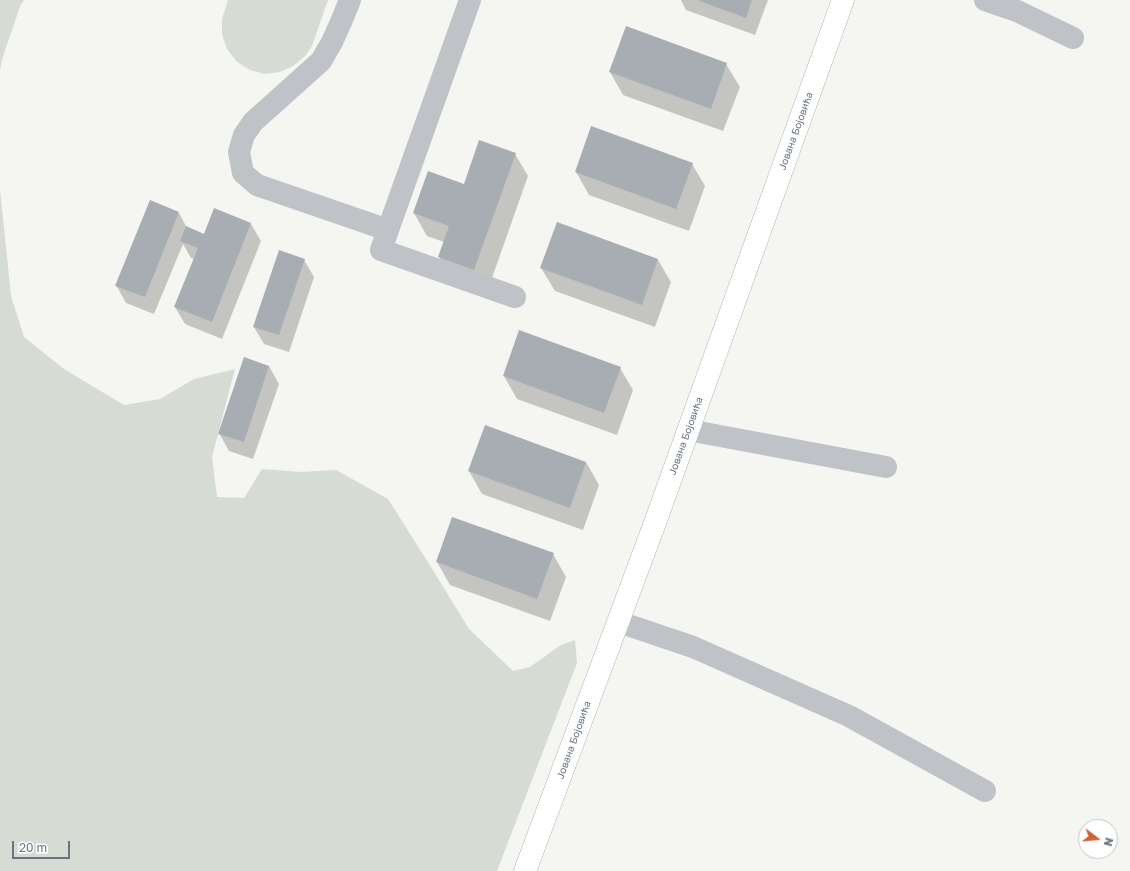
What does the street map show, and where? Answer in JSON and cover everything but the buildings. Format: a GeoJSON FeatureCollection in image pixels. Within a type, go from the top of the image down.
{"type":"FeatureCollection","features":[{"type":"Feature","properties":{"kind":"main road","name":"Јована Бојовића"},"geometry":{"type":"LineString","coordinates":[[525,871],[619,622],[842,0]]}},
{"type":"Feature","properties":{"kind":"lane"},"geometry":{"type":"LineString","coordinates":[[350,0],[338,29],[320,61],[253,122],[244,135],[240,152],[243,173],[256,185],[388,230]]}},
{"type":"Feature","properties":{"kind":"lane"},"geometry":{"type":"LineString","coordinates":[[470,0],[381,250],[515,297]]}},
{"type":"Feature","properties":{"kind":"lane"},"geometry":{"type":"LineString","coordinates":[[985,0],[1017,11],[1073,38]]}},
{"type":"Feature","properties":{"kind":"lane"},"geometry":{"type":"LineString","coordinates":[[688,430],[886,467]]}},
{"type":"Feature","properties":{"kind":"lane"},"geometry":{"type":"LineString","coordinates":[[619,622],[693,646],[849,716],[986,791]]}},
{"type":"Feature","properties":{"kind":"shaded area"},"geometry":{"type":"Polygon","coordinates":[[[0,0],[24,0],[21,4],[0,69],[0,0]]]}},
{"type":"Feature","properties":{"kind":"shaded area"},"geometry":{"type":"Polygon","coordinates":[[[228,0],[328,0],[312,46],[305,56],[293,66],[280,72],[265,74],[250,70],[237,62],[227,49],[222,34],[222,19],[228,0]]]}},
{"type":"Feature","properties":{"kind":"shaded area"},"geometry":{"type":"Polygon","coordinates":[[[0,189],[11,296],[24,337],[64,369],[124,405],[160,399],[194,379],[235,369],[212,457],[217,497],[244,498],[262,469],[301,472],[336,470],[388,499],[469,629],[513,671],[530,667],[561,645],[575,640],[577,663],[497,871],[0,871],[0,189]]]}}]}
